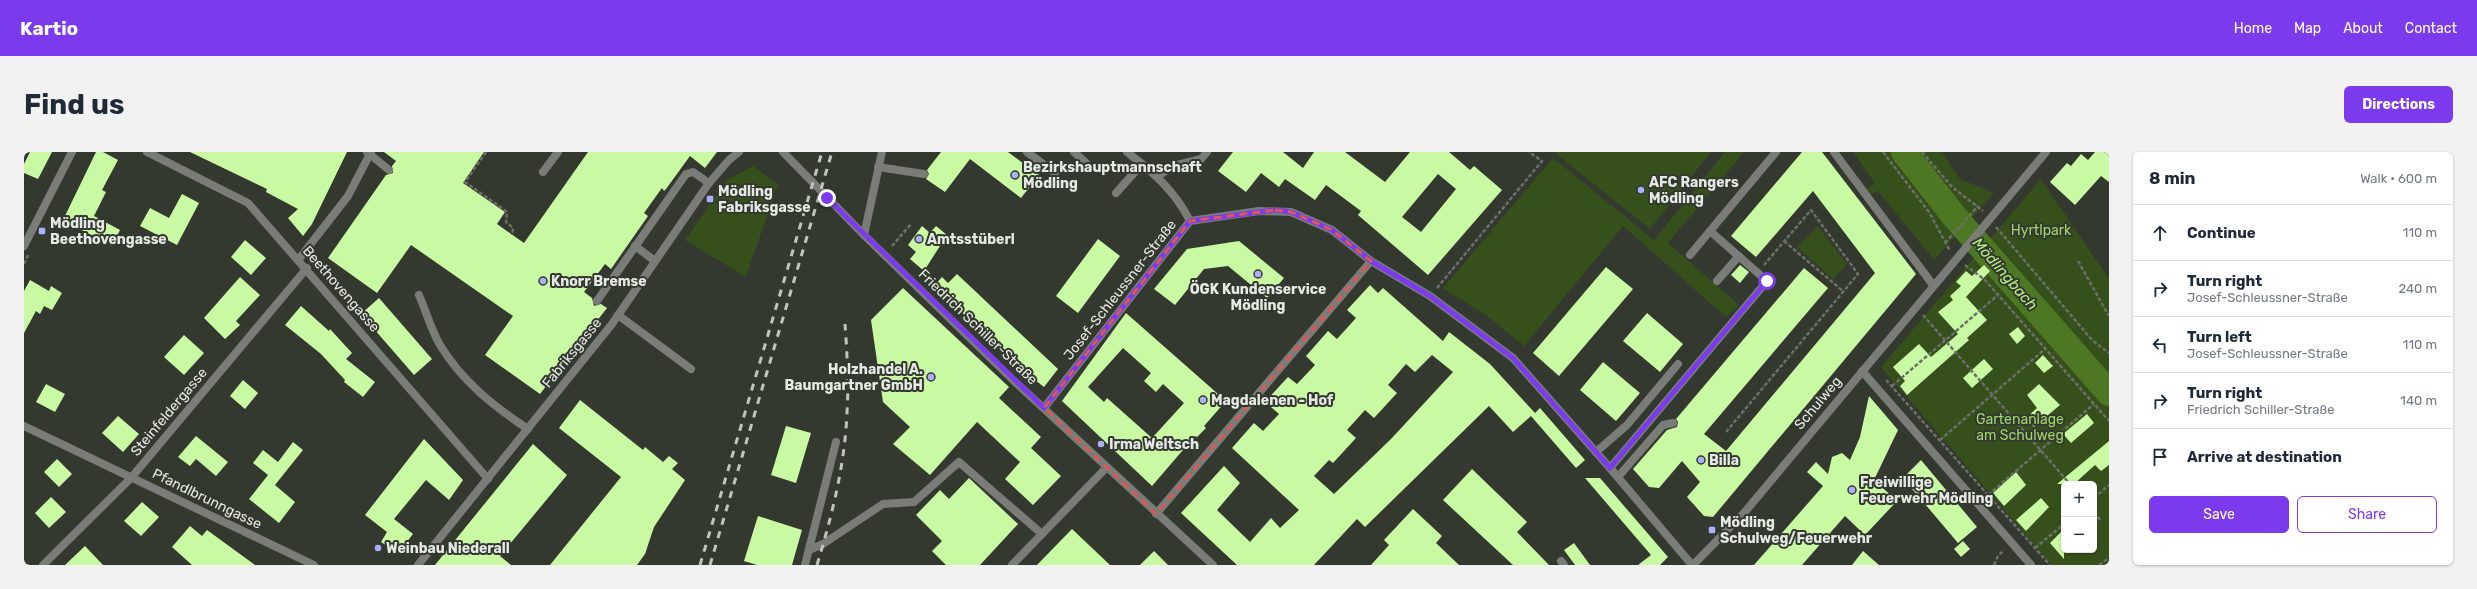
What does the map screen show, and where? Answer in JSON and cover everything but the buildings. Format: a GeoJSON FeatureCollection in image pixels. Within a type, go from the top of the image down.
{"type":"FeatureCollection","features":[{"type":"Feature","properties":{"kind":"street"},"geometry":{"type":"LineString","coordinates":[[24,246],[72,152]]}},
{"type":"Feature","properties":{"kind":"street","name":"Beethovengasse"},"geometry":{"type":"LineString","coordinates":[[147,152],[248,203],[307,268],[488,479]]}},
{"type":"Feature","properties":{"kind":"street"},"geometry":{"type":"LineString","coordinates":[[543,172],[558,152]]}},
{"type":"Feature","properties":{"kind":"street","name":"Fabriksgasse"},"geometry":{"type":"LineString","coordinates":[[418,565],[618,315],[709,183],[729,160],[739,152]]}},
{"type":"Feature","properties":{"kind":"street","name":"Friedrich Schiller-Straße"},"geometry":{"type":"LineString","coordinates":[[783,152],[884,255],[1106,468],[1213,565]]}},
{"type":"Feature","properties":{"kind":"street"},"geometry":{"type":"LineString","coordinates":[[864,235],[882,152]]}},
{"type":"Feature","properties":{"kind":"street"},"geometry":{"type":"LineString","coordinates":[[1026,152],[1055,173]]}},
{"type":"Feature","properties":{"kind":"street"},"geometry":{"type":"LineString","coordinates":[[1074,152],[1086,163]]}},
{"type":"Feature","properties":{"kind":"street"},"geometry":{"type":"LineString","coordinates":[[1127,152],[1158,176],[1182,205],[1190,221]]}},
{"type":"Feature","properties":{"kind":"street"},"geometry":{"type":"LineString","coordinates":[[1158,176],[1173,166],[1201,159],[1207,152]]}},
{"type":"Feature","properties":{"kind":"street"},"geometry":{"type":"LineString","coordinates":[[1690,255],[1776,152]]}},
{"type":"Feature","properties":{"kind":"street"},"geometry":{"type":"LineString","coordinates":[[1834,152],[1933,285]]}},
{"type":"Feature","properties":{"kind":"street"},"geometry":{"type":"LineString","coordinates":[[1987,221],[2046,152]]}},
{"type":"Feature","properties":{"kind":"street"},"geometry":{"type":"LineString","coordinates":[[299,259],[348,196],[369,153],[389,170]]}},
{"type":"Feature","properties":{"kind":"street"},"geometry":{"type":"LineString","coordinates":[[1116,193],[1142,164]]}},
{"type":"Feature","properties":{"kind":"street"},"geometry":{"type":"LineString","coordinates":[[878,168],[924,174]]}},
{"type":"Feature","properties":{"kind":"street"},"geometry":{"type":"LineString","coordinates":[[597,301],[686,174],[693,172],[709,183]]}},
{"type":"Feature","properties":{"kind":"street","name":"Josef-Schleussner-Straße"},"geometry":{"type":"LineString","coordinates":[[1044,408],[1190,221],[1259,211],[1291,212],[1332,230],[1371,261],[1430,296],[1513,358],[1618,477],[1692,565]]}},
{"type":"Feature","properties":{"kind":"street","name":"Schulweg"},"geometry":{"type":"LineString","coordinates":[[1692,565],[1744,513],[1987,221]]}},
{"type":"Feature","properties":{"kind":"street"},"geometry":{"type":"LineString","coordinates":[[1610,468],[1767,281],[1710,231]]}},
{"type":"Feature","properties":{"kind":"street"},"geometry":{"type":"LineString","coordinates":[[635,246],[656,261]]}},
{"type":"Feature","properties":{"kind":"street"},"geometry":{"type":"LineString","coordinates":[[1717,281],[1738,256]]}},
{"type":"Feature","properties":{"kind":"street"},"geometry":{"type":"LineString","coordinates":[[1156,514],[1371,261]]}},
{"type":"Feature","properties":{"kind":"street","name":"Steinfeldergasse"},"geometry":{"type":"LineString","coordinates":[[43,565],[132,478],[307,268]]}},
{"type":"Feature","properties":{"kind":"street"},"geometry":{"type":"LineString","coordinates":[[419,295],[440,344],[456,369],[484,398],[528,429]]}},
{"type":"Feature","properties":{"kind":"street"},"geometry":{"type":"LineString","coordinates":[[618,315],[691,369]]}},
{"type":"Feature","properties":{"kind":"street"},"geometry":{"type":"LineString","coordinates":[[1596,452],[1627,425],[1678,364]]}},
{"type":"Feature","properties":{"kind":"street"},"geometry":{"type":"LineString","coordinates":[[1862,371],[2032,565]]}},
{"type":"Feature","properties":{"kind":"street"},"geometry":{"type":"LineString","coordinates":[[1618,477],[1663,425],[1673,423]]}},
{"type":"Feature","properties":{"kind":"street","name":"Pfandlbrunngasse"},"geometry":{"type":"LineString","coordinates":[[24,426],[314,565]]}},
{"type":"Feature","properties":{"kind":"street"},"geometry":{"type":"LineString","coordinates":[[805,565],[836,442]]}},
{"type":"Feature","properties":{"kind":"street"},"geometry":{"type":"LineString","coordinates":[[809,550],[823,544],[883,504],[914,502],[959,462],[1042,534]]}},
{"type":"Feature","properties":{"kind":"street"},"geometry":{"type":"LineString","coordinates":[[1012,565],[1106,468]]}},
{"type":"Feature","properties":{"kind":"path"},"geometry":{"type":"LineString","coordinates":[[486,152],[465,182],[507,212],[506,222],[513,228],[512,235]]}},
{"type":"Feature","properties":{"kind":"path"},"geometry":{"type":"LineString","coordinates":[[1430,296],[1542,161],[1529,152]]}},
{"type":"Feature","properties":{"kind":"path"},"geometry":{"type":"LineString","coordinates":[[1883,152],[1929,212],[1945,243],[1978,206]]}},
{"type":"Feature","properties":{"kind":"path"},"geometry":{"type":"LineString","coordinates":[[1922,152],[1952,187],[1978,206],[1987,221],[2092,340],[2109,353]]}},
{"type":"Feature","properties":{"kind":"path"},"geometry":{"type":"LineString","coordinates":[[1726,432],[1858,274],[1810,210],[1757,272]]}},
{"type":"Feature","properties":{"kind":"path"},"geometry":{"type":"LineString","coordinates":[[884,255],[911,224]]}},
{"type":"Feature","properties":{"kind":"path"},"geometry":{"type":"LineString","coordinates":[[1784,241],[1844,292]]}},
{"type":"Feature","properties":{"kind":"path"},"geometry":{"type":"LineString","coordinates":[[1957,256],[1985,280],[2109,421]]}},
{"type":"Feature","properties":{"kind":"path"},"geometry":{"type":"LineString","coordinates":[[2078,261],[2109,316]]}},
{"type":"Feature","properties":{"kind":"path"},"geometry":{"type":"LineString","coordinates":[[1892,386],[1998,295]]}},
{"type":"Feature","properties":{"kind":"path"},"geometry":{"type":"LineString","coordinates":[[1916,306],[2067,481]]}},
{"type":"Feature","properties":{"kind":"path"},"geometry":{"type":"LineString","coordinates":[[1940,440],[2046,349]]}},
{"type":"Feature","properties":{"kind":"path"},"geometry":{"type":"LineString","coordinates":[[1884,376],[2050,565]]}},
{"type":"Feature","properties":{"kind":"path"},"geometry":{"type":"LineString","coordinates":[[1988,495],[2094,404]]}},
{"type":"Feature","properties":{"kind":"path"},"geometry":{"type":"LineString","coordinates":[[2097,495],[2109,484]]}},
{"type":"Feature","properties":{"kind":"path"},"geometry":{"type":"LineString","coordinates":[[2097,516],[2100,520]]}},
{"type":"Feature","properties":{"kind":"path"},"geometry":{"type":"LineString","coordinates":[[2035,548],[2061,526]]}},
{"type":"Feature","properties":{"kind":"path"},"geometry":{"type":"LineString","coordinates":[[1994,565],[1998,556],[2012,543]]}},
{"type":"Feature","properties":{"kind":"path"},"geometry":{"type":"LineString","coordinates":[[2099,565],[2109,558]]}},
{"type":"Feature","properties":{"kind":"highlighted area"},"geometry":{"type":"Polygon","coordinates":[[[1275,210],[1291,212],[1332,230],[1371,261],[1156,514],[1044,408],[1190,221],[1275,210]]]}},
{"type":"Feature","properties":{"kind":"green space","name":"AFC Rangers Mödling"},"geometry":{"type":"Polygon","coordinates":[[[1554,152],[1711,152],[1650,229],[1554,152]]]}},
{"type":"Feature","properties":{"kind":"green space"},"geometry":{"type":"Polygon","coordinates":[[[1725,152],[1744,152],[1668,243],[1739,305],[1726,317],[1623,226],[1524,346],[1486,315],[1443,288],[1553,158],[1654,240],[1725,152]]]}},
{"type":"Feature","properties":{"kind":"green space"},"geometry":{"type":"Polygon","coordinates":[[[1853,152],[1942,152],[1960,179],[1994,193],[1934,260],[1878,191],[1869,195],[1866,190],[1875,183],[1853,152]]]}},
{"type":"Feature","properties":{"kind":"green space"},"geometry":{"type":"Polygon","coordinates":[[[753,166],[778,184],[746,277],[685,240],[727,180],[753,166]]]}},
{"type":"Feature","properties":{"kind":"green space","name":"Gartenanlage am Schulweg"},"geometry":{"type":"Polygon","coordinates":[[[2041,179],[2109,279],[2109,565],[2052,565],[1881,367],[2041,179]]]}},
{"type":"Feature","properties":{"kind":"green space"},"geometry":{"type":"Polygon","coordinates":[[[1818,226],[1847,264],[1833,279],[1797,247],[1818,226]]]}},
{"type":"Feature","properties":{"kind":"waterway","name":"Mödlingbach"},"geometry":{"type":"LineString","coordinates":[[1904,152],[1954,216],[2109,393]]}},
{"type":"Feature","properties":{"kind":"railway"},"geometry":{"type":"LineString","coordinates":[[700,565],[822,152]]}},
{"type":"Feature","properties":{"kind":"railway"},"geometry":{"type":"LineString","coordinates":[[710,565],[832,152]]}},
{"type":"Feature","properties":{"kind":"railway"},"geometry":{"type":"LineString","coordinates":[[817,565],[833,509],[844,451],[848,401],[845,324]]}},
{"type":"Feature","properties":{"kind":"place","name":"Bezirkshauptmannschaft Mödling"},"geometry":{"type":"Point","coordinates":[1015,175]}},
{"type":"Feature","properties":{"kind":"place","name":"AFC Rangers Mödling"},"geometry":{"type":"Point","coordinates":[1641,190]}},
{"type":"Feature","properties":{"kind":"place","name":"Mödling Fabriksgasse"},"geometry":{"type":"Point","coordinates":[710,199]}},
{"type":"Feature","properties":{"kind":"place","name":"Mödling Beethovengasse"},"geometry":{"type":"Point","coordinates":[42,231]}},
{"type":"Feature","properties":{"kind":"place","name":"Amtsstüberl"},"geometry":{"type":"Point","coordinates":[919,239]}},
{"type":"Feature","properties":{"kind":"place","name":"ÖGK Kundenservice Mödling"},"geometry":{"type":"Point","coordinates":[1258,274]}},
{"type":"Feature","properties":{"kind":"place","name":"Knorr Bremse"},"geometry":{"type":"Point","coordinates":[543,281]}},
{"type":"Feature","properties":{"kind":"place","name":"Holzhandel A. Baumgartner GmbH"},"geometry":{"type":"Point","coordinates":[931,377]}},
{"type":"Feature","properties":{"kind":"place","name":"Magdalenen - Hof"},"geometry":{"type":"Point","coordinates":[1203,400]}},
{"type":"Feature","properties":{"kind":"place","name":"Irma Weltsch"},"geometry":{"type":"Point","coordinates":[1101,444]}},
{"type":"Feature","properties":{"kind":"place","name":"Billa"},"geometry":{"type":"Point","coordinates":[1701,460]}},
{"type":"Feature","properties":{"kind":"place","name":"Freiwillige Feuerwehr Mödling"},"geometry":{"type":"Point","coordinates":[1852,490]}},
{"type":"Feature","properties":{"kind":"place","name":"Mödling Schulweg/Feuerwehr"},"geometry":{"type":"Point","coordinates":[1712,530]}},
{"type":"Feature","properties":{"kind":"place","name":"Weinbau Niederall"},"geometry":{"type":"Point","coordinates":[378,548]}},
{"type":"Feature","properties":{"kind":"route"},"geometry":{"type":"LineString","coordinates":[[827,198],[1013,380],[1044,408],[1169,250],[1190,221],[1259,211],[1275,210],[1291,212],[1332,230],[1371,261],[1430,296],[1513,358],[1610,468],[1767,281]]}},
{"type":"Feature","properties":{"kind":"park label","name":"Hyrtlpark"},"geometry":{"type":"Point","coordinates":[2041,230]}}]}
